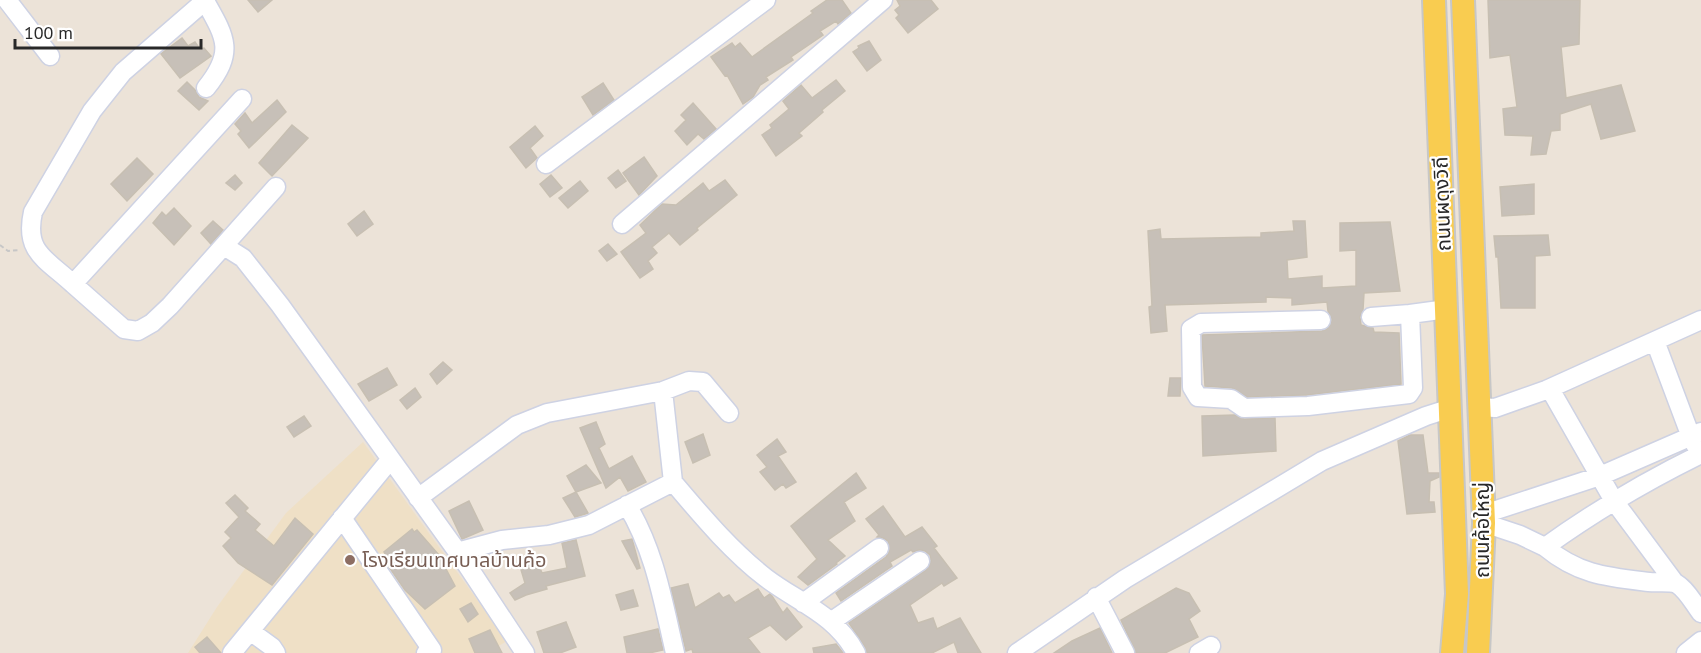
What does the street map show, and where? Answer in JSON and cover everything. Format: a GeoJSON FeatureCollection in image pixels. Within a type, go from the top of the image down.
{"type":"FeatureCollection","features":[{"type":"Feature","properties":{"kind":"main road","name":"ถนนผดุงวิถี"},"geometry":{"type":"LineString","coordinates":[[1434,0],[1451,408]]}},
{"type":"Feature","properties":{"kind":"main road","name":"ถนนผดุงวิถี"},"geometry":{"type":"LineString","coordinates":[[1463,0],[1479,407]]}},
{"type":"Feature","properties":{"kind":"main road","name":"ถนนค้อใหญ่"},"geometry":{"type":"LineString","coordinates":[[1478,653],[1484,519],[1479,407]]}},
{"type":"Feature","properties":{"kind":"main road","name":"ถนนค้อใหญ่"},"geometry":{"type":"LineString","coordinates":[[1451,408],[1457,594],[1452,653]]}},
{"type":"Feature","properties":{"kind":"street"},"geometry":{"type":"LineString","coordinates":[[7,0],[50,56]]}},
{"type":"Feature","properties":{"kind":"street"},"geometry":{"type":"LineString","coordinates":[[206,88],[217,75],[224,61],[225,41],[205,0],[123,72],[92,111],[33,212],[29,229],[33,248],[124,329],[138,331],[152,323],[170,306],[276,187]]}},
{"type":"Feature","properties":{"kind":"street"},"geometry":{"type":"LineString","coordinates":[[546,164],[766,0]]}},
{"type":"Feature","properties":{"kind":"street"},"geometry":{"type":"LineString","coordinates":[[622,224],[883,0]]}},
{"type":"Feature","properties":{"kind":"street"},"geometry":{"type":"LineString","coordinates":[[73,284],[242,99]]}},
{"type":"Feature","properties":{"kind":"street"},"geometry":{"type":"LineString","coordinates":[[224,246],[243,258],[280,305],[457,552],[525,653]]}},
{"type":"Feature","properties":{"kind":"street"},"geometry":{"type":"LineString","coordinates":[[1371,317],[1447,309]]}},
{"type":"Feature","properties":{"kind":"street"},"geometry":{"type":"LineString","coordinates":[[1321,320],[1195,325],[1191,329],[1194,392],[1203,399],[1231,399],[1244,408],[1308,406],[1409,394],[1413,388],[1410,314]]}},
{"type":"Feature","properties":{"kind":"street"},"geometry":{"type":"LineString","coordinates":[[1479,407],[1495,408],[1550,389],[1701,320]]}},
{"type":"Feature","properties":{"kind":"street"},"geometry":{"type":"LineString","coordinates":[[1545,547],[1590,515],[1657,476],[1701,454],[1696,435],[1655,341]]}},
{"type":"Feature","properties":{"kind":"street"},"geometry":{"type":"LineString","coordinates":[[418,498],[517,426],[547,413],[663,391],[689,381],[703,382],[729,413]]}},
{"type":"Feature","properties":{"kind":"street"},"geometry":{"type":"LineString","coordinates":[[1550,389],[1614,501],[1675,583],[1683,589],[1701,613]]}},
{"type":"Feature","properties":{"kind":"street"},"geometry":{"type":"LineString","coordinates":[[663,391],[673,482],[728,546],[766,578],[832,621],[848,638],[856,653]]}},
{"type":"Feature","properties":{"kind":"street"},"geometry":{"type":"LineString","coordinates":[[1017,653],[1096,597],[1322,461],[1426,416],[1451,408]]}},
{"type":"Feature","properties":{"kind":"street"},"geometry":{"type":"LineString","coordinates":[[1484,519],[1600,476],[1696,435]]}},
{"type":"Feature","properties":{"kind":"street"},"geometry":{"type":"LineString","coordinates":[[231,653],[390,460]]}},
{"type":"Feature","properties":{"kind":"street"},"geometry":{"type":"LineString","coordinates":[[457,552],[502,540],[549,536],[589,525],[673,482]]}},
{"type":"Feature","properties":{"kind":"street"},"geometry":{"type":"LineString","coordinates":[[627,505],[641,528],[650,551],[675,653]]}},
{"type":"Feature","properties":{"kind":"street"},"geometry":{"type":"LineString","coordinates":[[342,518],[432,650],[426,653]]}},
{"type":"Feature","properties":{"kind":"street"},"geometry":{"type":"LineString","coordinates":[[1484,519],[1545,547],[1562,561],[1587,573],[1628,580],[1675,583]]}},
{"type":"Feature","properties":{"kind":"street"},"geometry":{"type":"LineString","coordinates":[[803,603],[879,548]]}},
{"type":"Feature","properties":{"kind":"street"},"geometry":{"type":"LineString","coordinates":[[832,621],[920,561]]}},
{"type":"Feature","properties":{"kind":"street"},"geometry":{"type":"LineString","coordinates":[[1096,597],[1125,653]]}},
{"type":"Feature","properties":{"kind":"street"},"geometry":{"type":"LineString","coordinates":[[250,631],[272,647],[276,653]]}},
{"type":"Feature","properties":{"kind":"street"},"geometry":{"type":"LineString","coordinates":[[1686,653],[1701,641]]}},
{"type":"Feature","properties":{"kind":"path"},"geometry":{"type":"LineString","coordinates":[[0,245],[8,251],[33,248]]}},
{"type":"Feature","properties":{"kind":"shaded area","name":"โรงเรียนเทศบาลบ้านค้อ"},"geometry":{"type":"Polygon","coordinates":[[[363,442],[507,641],[487,653],[188,653],[217,607],[286,513],[363,442]]]}},
{"type":"Feature","properties":{"kind":"building"},"geometry":{"type":"Polygon","coordinates":[[[248,0],[272,0],[258,12],[248,0]]]}},
{"type":"Feature","properties":{"kind":"building"},"geometry":{"type":"Polygon","coordinates":[[[827,0],[842,0],[851,13],[838,24],[836,21],[820,31],[823,35],[791,57],[793,60],[766,77],[768,80],[760,85],[753,97],[743,104],[727,75],[725,76],[711,57],[732,43],[735,47],[740,43],[752,57],[813,13],[811,11],[827,0]]]}},
{"type":"Feature","properties":{"kind":"building"},"geometry":{"type":"Polygon","coordinates":[[[897,0],[931,0],[938,9],[908,33],[896,18],[899,15],[895,10],[900,6],[897,0]]]}},
{"type":"Feature","properties":{"kind":"building"},"geometry":{"type":"Polygon","coordinates":[[[1488,0],[1580,0],[1579,44],[1561,47],[1566,98],[1621,85],[1635,131],[1601,139],[1591,104],[1560,114],[1560,130],[1551,131],[1546,154],[1531,155],[1533,136],[1505,135],[1503,109],[1517,107],[1510,55],[1490,58],[1488,0]]]}},
{"type":"Feature","properties":{"kind":"building"},"geometry":{"type":"Polygon","coordinates":[[[182,38],[188,46],[195,42],[200,49],[204,48],[211,56],[180,78],[161,54],[182,38]]]}},
{"type":"Feature","properties":{"kind":"building"},"geometry":{"type":"Polygon","coordinates":[[[869,41],[881,60],[867,71],[853,52],[859,48],[858,46],[869,41]]]}},
{"type":"Feature","properties":{"kind":"building"},"geometry":{"type":"Polygon","coordinates":[[[836,80],[845,91],[799,133],[802,136],[776,156],[762,135],[772,128],[770,125],[789,109],[783,101],[801,85],[812,98],[836,80]]]}},
{"type":"Feature","properties":{"kind":"building"},"geometry":{"type":"Polygon","coordinates":[[[187,82],[199,97],[208,101],[199,110],[178,91],[187,82]]]}},
{"type":"Feature","properties":{"kind":"building"},"geometry":{"type":"Polygon","coordinates":[[[603,83],[614,100],[593,115],[582,97],[603,83]]]}},
{"type":"Feature","properties":{"kind":"building"},"geometry":{"type":"Polygon","coordinates":[[[277,100],[286,112],[249,148],[238,134],[241,131],[235,124],[245,113],[252,123],[277,100]]]}},
{"type":"Feature","properties":{"kind":"building"},"geometry":{"type":"Polygon","coordinates":[[[693,103],[716,129],[704,139],[698,134],[687,145],[675,131],[686,120],[681,115],[693,103]]]}},
{"type":"Feature","properties":{"kind":"building"},"geometry":{"type":"Polygon","coordinates":[[[292,125],[308,138],[272,176],[259,163],[292,125]]]}},
{"type":"Feature","properties":{"kind":"building"},"geometry":{"type":"Polygon","coordinates":[[[535,126],[543,136],[530,148],[537,158],[526,168],[510,147],[535,126]]]}},
{"type":"Feature","properties":{"kind":"building"},"geometry":{"type":"Polygon","coordinates":[[[644,157],[657,176],[639,195],[623,173],[644,157]]]}},
{"type":"Feature","properties":{"kind":"building"},"geometry":{"type":"Polygon","coordinates":[[[137,158],[153,174],[127,201],[111,184],[137,158]]]}},
{"type":"Feature","properties":{"kind":"building"},"geometry":{"type":"Polygon","coordinates":[[[618,170],[626,181],[616,188],[608,178],[618,170]]]}},
{"type":"Feature","properties":{"kind":"building"},"geometry":{"type":"Polygon","coordinates":[[[235,175],[242,183],[235,190],[226,183],[235,175]]]}},
{"type":"Feature","properties":{"kind":"building"},"geometry":{"type":"Polygon","coordinates":[[[551,175],[562,188],[550,197],[540,184],[551,175]]]}},
{"type":"Feature","properties":{"kind":"building"},"geometry":{"type":"Polygon","coordinates":[[[725,180],[737,195],[680,245],[669,233],[652,247],[657,253],[648,261],[653,269],[640,278],[621,252],[646,233],[640,225],[662,204],[676,205],[703,183],[709,191],[725,180]]]}},
{"type":"Feature","properties":{"kind":"building"},"geometry":{"type":"Polygon","coordinates":[[[580,181],[588,191],[568,208],[559,198],[580,181]]]}},
{"type":"Feature","properties":{"kind":"building"},"geometry":{"type":"Polygon","coordinates":[[[1534,184],[1534,214],[1502,216],[1500,187],[1534,184]]]}},
{"type":"Feature","properties":{"kind":"building"},"geometry":{"type":"Polygon","coordinates":[[[174,208],[191,226],[174,245],[153,223],[162,212],[166,216],[174,208]]]}},
{"type":"Feature","properties":{"kind":"building"},"geometry":{"type":"Polygon","coordinates":[[[364,211],[373,224],[357,236],[348,224],[364,211]]]}},
{"type":"Feature","properties":{"kind":"building"},"geometry":{"type":"Polygon","coordinates":[[[213,221],[223,230],[211,244],[201,233],[213,221]]]}},
{"type":"Feature","properties":{"kind":"building"},"geometry":{"type":"Polygon","coordinates":[[[1293,221],[1305,221],[1307,257],[1287,260],[1288,279],[1322,276],[1322,288],[1356,286],[1356,250],[1340,251],[1340,223],[1390,222],[1400,291],[1364,293],[1363,310],[1360,317],[1361,325],[1373,328],[1374,332],[1399,333],[1401,384],[1307,395],[1247,397],[1232,388],[1205,386],[1202,335],[1322,331],[1327,329],[1332,320],[1327,302],[1292,305],[1292,298],[1266,297],[1266,302],[1165,305],[1167,331],[1151,333],[1148,231],[1160,229],[1161,239],[1261,237],[1261,233],[1294,231],[1293,221]]]}},
{"type":"Feature","properties":{"kind":"building"},"geometry":{"type":"Polygon","coordinates":[[[1548,235],[1550,255],[1535,256],[1535,308],[1501,308],[1498,257],[1496,257],[1494,236],[1548,235]]]}},
{"type":"Feature","properties":{"kind":"building"},"geometry":{"type":"Polygon","coordinates":[[[608,244],[617,254],[607,261],[599,251],[608,244]]]}},
{"type":"Feature","properties":{"kind":"building"},"geometry":{"type":"Polygon","coordinates":[[[443,362],[452,370],[437,384],[430,374],[443,362]]]}},
{"type":"Feature","properties":{"kind":"building"},"geometry":{"type":"Polygon","coordinates":[[[387,368],[397,385],[369,401],[358,384],[387,368]]]}},
{"type":"Feature","properties":{"kind":"building"},"geometry":{"type":"Polygon","coordinates":[[[1170,378],[1181,378],[1180,396],[1168,396],[1170,378]]]}},
{"type":"Feature","properties":{"kind":"building"},"geometry":{"type":"Polygon","coordinates":[[[415,388],[421,397],[407,409],[400,400],[415,388]]]}},
{"type":"Feature","properties":{"kind":"building"},"geometry":{"type":"Polygon","coordinates":[[[1235,415],[1244,419],[1275,418],[1276,451],[1203,456],[1202,416],[1235,415]]]}},
{"type":"Feature","properties":{"kind":"building"},"geometry":{"type":"Polygon","coordinates":[[[304,416],[311,426],[294,437],[287,427],[304,416]]]}},
{"type":"Feature","properties":{"kind":"building"},"geometry":{"type":"Polygon","coordinates":[[[596,422],[605,444],[599,448],[609,469],[632,456],[646,482],[628,491],[620,477],[606,488],[580,428],[596,422]]]}},
{"type":"Feature","properties":{"kind":"building"},"geometry":{"type":"Polygon","coordinates":[[[703,434],[710,455],[693,463],[685,442],[703,434]]]}},
{"type":"Feature","properties":{"kind":"building"},"geometry":{"type":"Polygon","coordinates":[[[1410,435],[1423,435],[1428,473],[1439,473],[1439,477],[1430,481],[1429,502],[1434,502],[1435,512],[1407,514],[1398,441],[1410,435]]]}},
{"type":"Feature","properties":{"kind":"building"},"geometry":{"type":"Polygon","coordinates":[[[777,439],[786,452],[778,456],[796,482],[786,488],[783,484],[775,490],[760,472],[767,467],[757,455],[777,439]]]}},
{"type":"Feature","properties":{"kind":"building"},"geometry":{"type":"Polygon","coordinates":[[[586,465],[601,483],[576,492],[567,476],[586,465]]]}},
{"type":"Feature","properties":{"kind":"building"},"geometry":{"type":"Polygon","coordinates":[[[856,473],[866,488],[844,502],[855,521],[828,540],[845,556],[808,585],[798,577],[817,559],[791,526],[856,473]]]}},
{"type":"Feature","properties":{"kind":"building"},"geometry":{"type":"Polygon","coordinates":[[[576,492],[588,513],[575,517],[563,498],[576,492]]]}},
{"type":"Feature","properties":{"kind":"building"},"geometry":{"type":"Polygon","coordinates":[[[235,495],[248,508],[245,511],[260,524],[255,530],[274,546],[295,518],[313,534],[272,585],[238,563],[223,546],[231,538],[225,532],[239,517],[226,503],[235,495]]]}},
{"type":"Feature","properties":{"kind":"building"},"geometry":{"type":"Polygon","coordinates":[[[469,501],[483,530],[462,539],[449,511],[469,501]]]}},
{"type":"Feature","properties":{"kind":"building"},"geometry":{"type":"Polygon","coordinates":[[[883,506],[905,537],[922,527],[937,546],[934,548],[957,578],[944,586],[942,583],[910,605],[918,623],[933,618],[937,629],[960,618],[981,653],[958,653],[954,642],[932,653],[867,653],[849,623],[926,570],[931,561],[930,555],[925,551],[913,552],[911,550],[890,562],[892,566],[841,601],[836,593],[886,557],[889,552],[888,541],[877,537],[879,535],[866,519],[883,506]]]}},
{"type":"Feature","properties":{"kind":"building"},"geometry":{"type":"Polygon","coordinates":[[[412,529],[414,532],[417,530],[438,554],[455,586],[425,609],[405,590],[389,567],[391,563],[384,552],[412,529]]]}},
{"type":"Feature","properties":{"kind":"building"},"geometry":{"type":"Polygon","coordinates":[[[632,539],[640,568],[637,569],[622,541],[632,539]]]}},
{"type":"Feature","properties":{"kind":"building"},"geometry":{"type":"Polygon","coordinates":[[[576,540],[585,576],[546,586],[547,589],[515,600],[510,593],[525,583],[519,563],[530,559],[532,564],[538,563],[542,573],[567,568],[562,543],[576,540]]]}},
{"type":"Feature","properties":{"kind":"building"},"geometry":{"type":"Polygon","coordinates":[[[688,584],[695,608],[719,593],[723,598],[729,595],[735,603],[758,589],[764,598],[770,594],[783,613],[787,608],[802,627],[786,640],[770,625],[748,638],[760,653],[693,653],[692,649],[686,651],[671,588],[688,584]]]}},
{"type":"Feature","properties":{"kind":"building"},"geometry":{"type":"Polygon","coordinates":[[[1176,588],[1189,593],[1200,611],[1189,619],[1198,637],[1165,653],[1136,653],[1121,620],[1176,588]]]}},
{"type":"Feature","properties":{"kind":"building"},"geometry":{"type":"Polygon","coordinates":[[[633,590],[638,606],[621,610],[616,595],[633,590]]]}},
{"type":"Feature","properties":{"kind":"building"},"geometry":{"type":"Polygon","coordinates":[[[471,603],[478,614],[468,622],[460,609],[471,603]]]}},
{"type":"Feature","properties":{"kind":"building"},"geometry":{"type":"Polygon","coordinates":[[[566,622],[576,647],[560,653],[544,653],[537,632],[566,622]]]}},
{"type":"Feature","properties":{"kind":"building"},"geometry":{"type":"Polygon","coordinates":[[[1100,628],[1112,653],[1054,653],[1072,641],[1100,628]]]}},
{"type":"Feature","properties":{"kind":"building"},"geometry":{"type":"Polygon","coordinates":[[[658,629],[663,650],[649,653],[627,653],[624,637],[658,629]]]}},
{"type":"Feature","properties":{"kind":"building"},"geometry":{"type":"Polygon","coordinates":[[[490,630],[502,653],[475,653],[469,639],[490,630]]]}},
{"type":"Feature","properties":{"kind":"building"},"geometry":{"type":"Polygon","coordinates":[[[207,637],[221,653],[200,653],[195,647],[207,637]]]}},
{"type":"Feature","properties":{"kind":"building"},"geometry":{"type":"Polygon","coordinates":[[[836,644],[843,653],[814,653],[813,648],[836,644]]]}},
{"type":"Feature","properties":{"kind":"place","name":"โรงเรียนเทศบาลบ้านค้อ"},"geometry":{"type":"Point","coordinates":[350,560]}}]}
